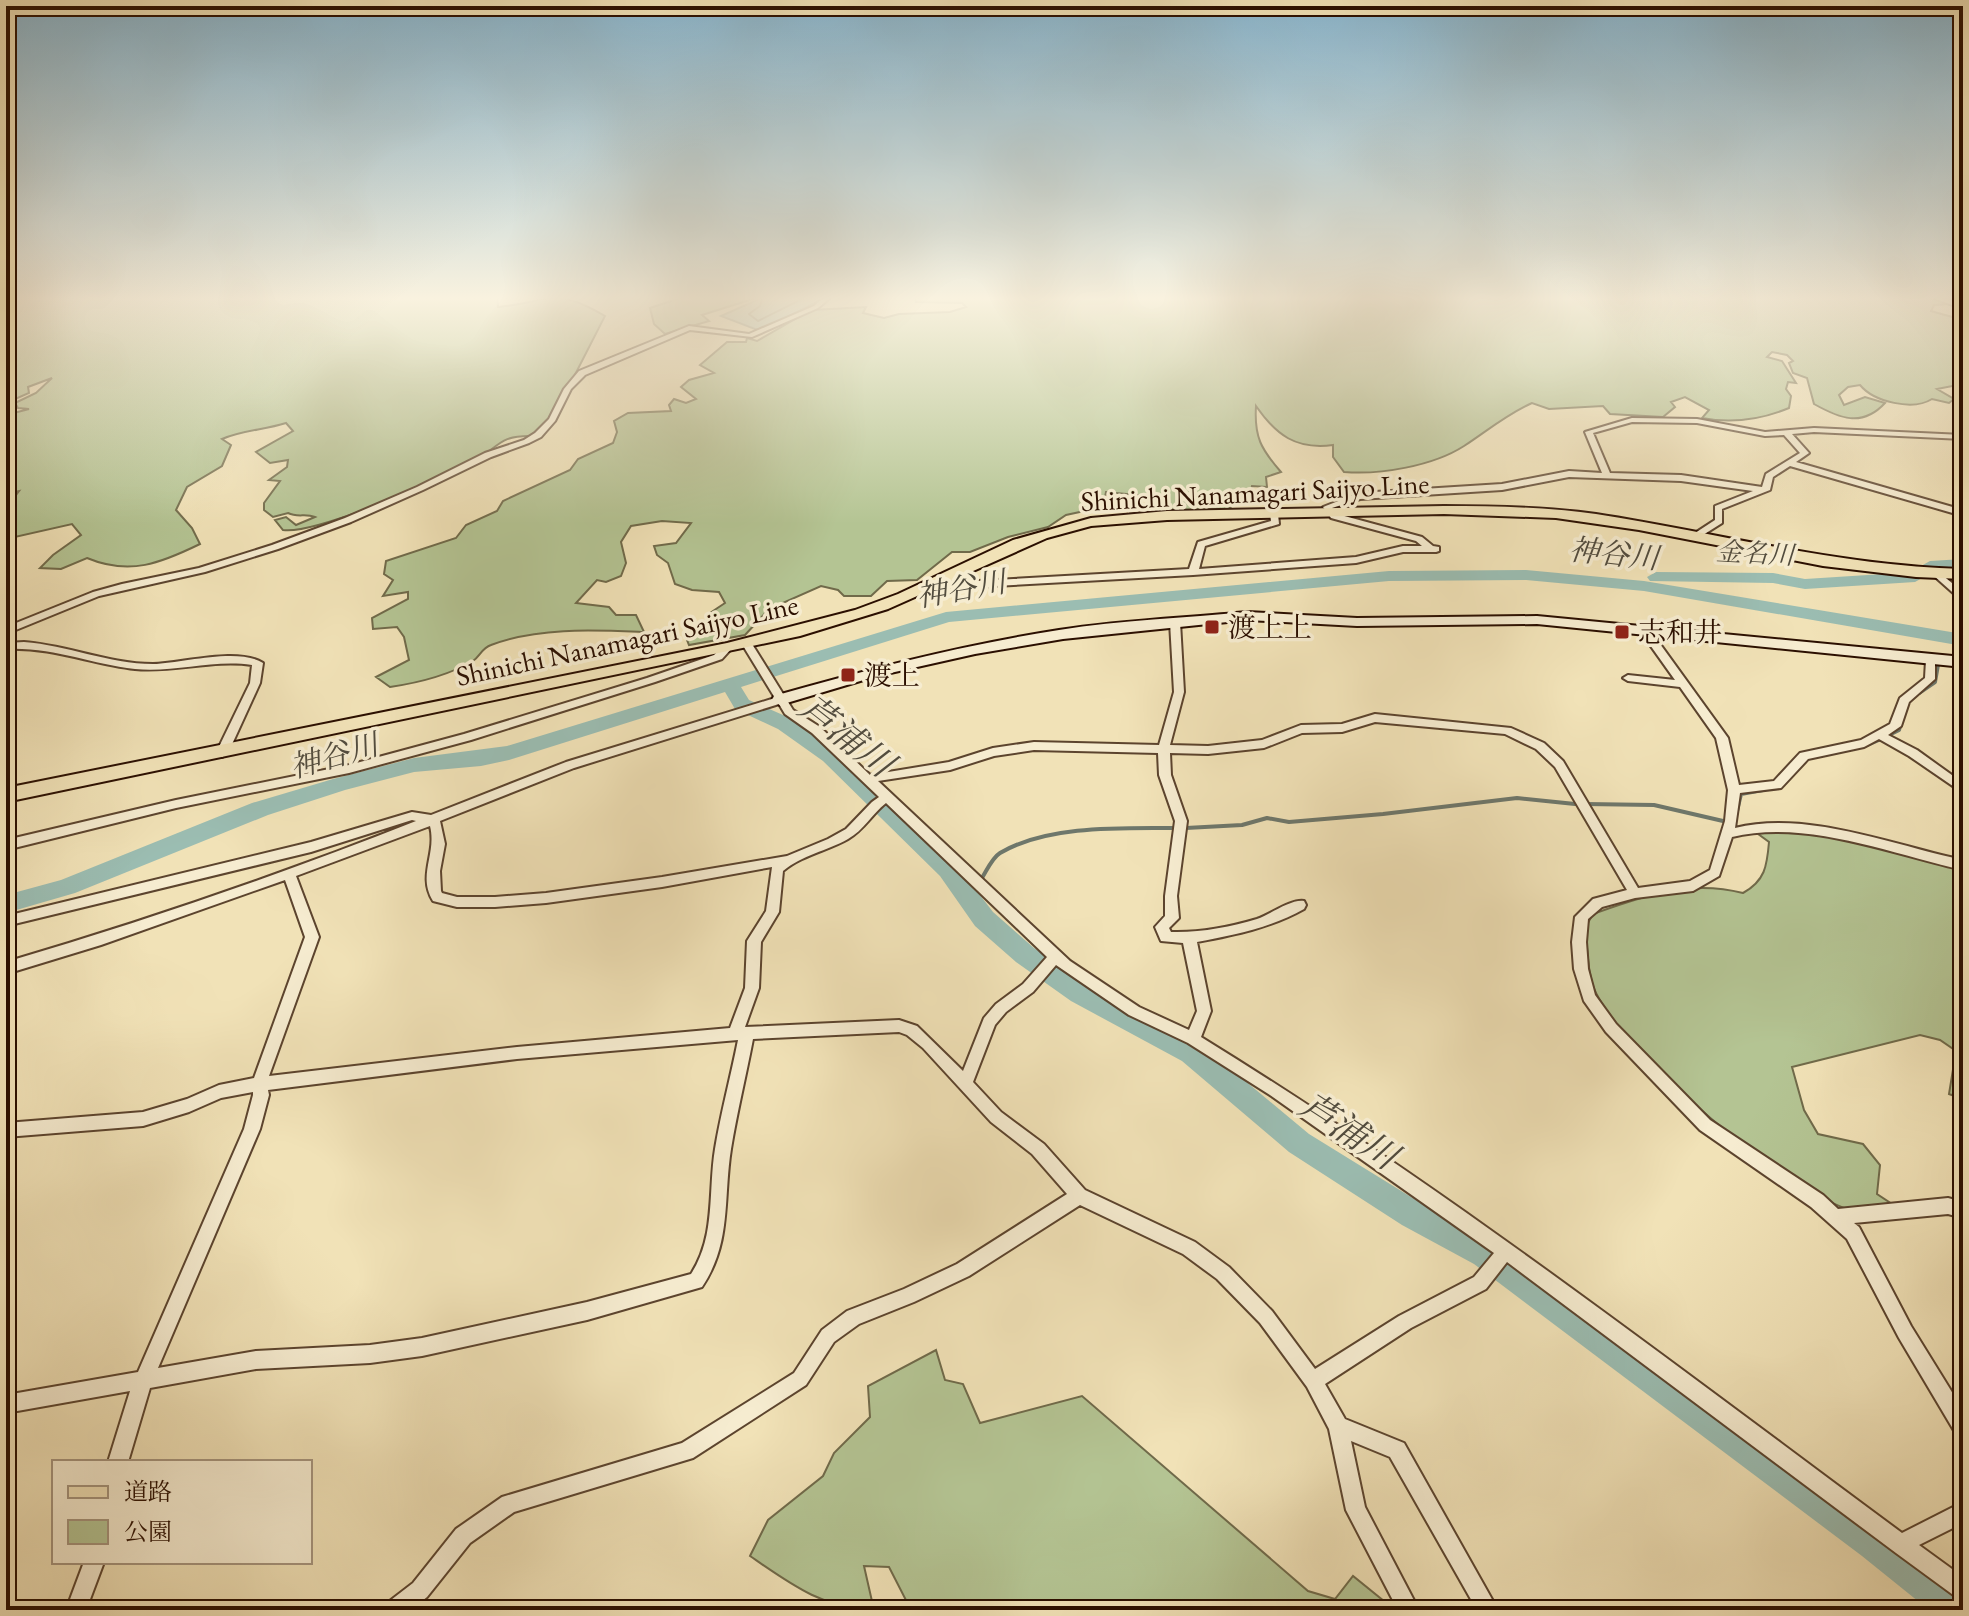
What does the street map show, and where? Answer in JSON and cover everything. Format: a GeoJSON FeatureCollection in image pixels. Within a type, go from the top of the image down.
{"type":"FeatureCollection","features":[{"type":"Feature","properties":{"kind":"main road","name":"Shinichi Nanamagari Saijyo Line"},"geometry":{"type":"LineString","coordinates":[[6,795],[727,648],[749,648],[885,605],[1010,545],[1090,522],[1484,509],[1553,514],[1821,561],[1963,574]]}},
{"type":"Feature","properties":{"kind":"street"},"geometry":{"type":"LineString","coordinates":[[6,631],[100,592],[201,571],[454,474],[539,434],[558,417],[562,397],[571,382],[583,372]]}},
{"type":"Feature","properties":{"kind":"street"},"geometry":{"type":"LineString","coordinates":[[1606,473],[1589,432],[1632,420],[1707,421],[1765,434],[1814,430],[1963,437]]}},
{"type":"Feature","properties":{"kind":"street"},"geometry":{"type":"LineString","coordinates":[[1695,537],[1719,521],[1718,508],[1767,488],[1769,476],[1805,453],[1787,433]]}},
{"type":"Feature","properties":{"kind":"street"},"geometry":{"type":"LineString","coordinates":[[1789,463],[1963,513]]}},
{"type":"Feature","properties":{"kind":"street"},"geometry":{"type":"LineString","coordinates":[[934,583],[941,586],[969,585],[1193,572],[1356,560],[1403,549],[1435,549],[1419,539],[1329,513],[1327,507],[1334,502],[1359,496],[1502,487],[1569,474],[1606,473],[1681,478],[1761,489]]}},
{"type":"Feature","properties":{"kind":"street"},"geometry":{"type":"LineString","coordinates":[[1193,572],[1201,544],[1276,522],[1274,514]]}},
{"type":"Feature","properties":{"kind":"street"},"geometry":{"type":"LineString","coordinates":[[1936,573],[1963,597]]}},
{"type":"Feature","properties":{"kind":"street"},"geometry":{"type":"LineString","coordinates":[[6,968],[96,941],[289,874],[570,765],[779,698],[975,649],[1063,634],[1247,616],[1357,622],[1537,620],[1643,628],[1963,662]]}},
{"type":"Feature","properties":{"kind":"street"},"geometry":{"type":"LineString","coordinates":[[1175,622],[1179,692],[1164,748],[1165,775],[1181,821],[1171,896],[1172,918],[1162,927],[1166,937],[1189,938],[1253,927],[1277,919],[1299,905]]}},
{"type":"Feature","properties":{"kind":"street"},"geometry":{"type":"LineString","coordinates":[[1643,628],[1722,738],[1734,790],[1728,834],[1715,873],[1693,886],[1635,893],[1598,903],[1582,917],[1579,942],[1581,969],[1589,997],[1611,1028],[1705,1125],[1837,1217],[1853,1233],[1905,1332],[1963,1427]]}},
{"type":"Feature","properties":{"kind":"street"},"geometry":{"type":"LineString","coordinates":[[6,646],[46,644],[135,666],[211,659],[258,663],[255,683],[222,753]]}},
{"type":"Feature","properties":{"kind":"street"},"geometry":{"type":"LineString","coordinates":[[6,845],[176,804],[349,769],[408,753],[651,680],[718,657],[727,648]]}},
{"type":"Feature","properties":{"kind":"street"},"geometry":{"type":"LineString","coordinates":[[749,648],[789,712],[816,730],[868,779],[880,801],[1048,964],[1193,1039],[1275,1090],[1504,1253],[1963,1590]]}},
{"type":"Feature","properties":{"kind":"street"},"geometry":{"type":"LineString","coordinates":[[1734,790],[1777,785],[1804,756],[1864,743],[1895,726],[1904,700],[1930,679],[1931,660]]}},
{"type":"Feature","properties":{"kind":"street"},"geometry":{"type":"LineString","coordinates":[[1628,678],[1684,684]]}},
{"type":"Feature","properties":{"kind":"street"},"geometry":{"type":"LineString","coordinates":[[868,779],[950,766],[993,752],[1034,746],[1234,748],[1264,744],[1301,729],[1342,728],[1375,718],[1507,731],[1540,746],[1559,764],[1635,893]]}},
{"type":"Feature","properties":{"kind":"street"},"geometry":{"type":"LineString","coordinates":[[1880,735],[1913,753],[1963,789]]}},
{"type":"Feature","properties":{"kind":"street"},"geometry":{"type":"LineString","coordinates":[[434,820],[439,840],[432,886],[438,898],[451,903],[507,903],[684,880],[786,860],[827,845],[853,830],[880,801]]}},
{"type":"Feature","properties":{"kind":"street"},"geometry":{"type":"LineString","coordinates":[[6,921],[311,847],[412,816],[434,820]]}},
{"type":"Feature","properties":{"kind":"street"},"geometry":{"type":"LineString","coordinates":[[1728,834],[1745,827],[1833,834],[1963,865]]}},
{"type":"Feature","properties":{"kind":"street"},"geometry":{"type":"LineString","coordinates":[[6,1404],[256,1360],[370,1354],[422,1347],[587,1311],[696,1281],[707,1268],[714,1247],[723,1152],[741,1034],[752,988],[754,941],[772,912],[777,869],[786,860]]}},
{"type":"Feature","properties":{"kind":"street"},"geometry":{"type":"LineString","coordinates":[[119,1460],[137,1396],[147,1379],[252,1129],[261,1095],[259,1084],[312,937],[289,874]]}},
{"type":"Feature","properties":{"kind":"street"},"geometry":{"type":"LineString","coordinates":[[1189,938],[1204,1011],[1193,1039]]}},
{"type":"Feature","properties":{"kind":"street"},"geometry":{"type":"LineString","coordinates":[[965,1084],[989,1022],[1001,1008],[1028,988],[1048,964]]}},
{"type":"Feature","properties":{"kind":"street"},"geometry":{"type":"LineString","coordinates":[[6,1130],[143,1119],[219,1092],[259,1084],[517,1053],[741,1034],[899,1026],[912,1030],[996,1117],[1038,1149],[1079,1196],[1189,1248],[1223,1273],[1266,1317],[1313,1381],[1338,1426],[1356,1510],[1409,1610]]}},
{"type":"Feature","properties":{"kind":"street"},"geometry":{"type":"LineString","coordinates":[[394,1610],[420,1590],[463,1536],[509,1504],[686,1451],[800,1379],[828,1336],[853,1317],[963,1270],[1079,1196]]}},
{"type":"Feature","properties":{"kind":"street"},"geometry":{"type":"LineString","coordinates":[[1837,1217],[1948,1206],[1963,1210]]}},
{"type":"Feature","properties":{"kind":"street"},"geometry":{"type":"LineString","coordinates":[[1313,1381],[1405,1322],[1480,1283],[1504,1253]]}},
{"type":"Feature","properties":{"kind":"street"},"geometry":{"type":"LineString","coordinates":[[1338,1426],[1397,1450],[1488,1610]]}},
{"type":"Feature","properties":{"kind":"street"},"geometry":{"type":"LineString","coordinates":[[1903,1546],[1963,1512]]}},
{"type":"Feature","properties":{"kind":"street"},"geometry":{"type":"LineString","coordinates":[[1379,1555],[1420,1610]]}},
{"type":"Feature","properties":{"kind":"street"},"geometry":{"type":"LineString","coordinates":[[76,1610],[93,1564]]}},
{"type":"Feature","properties":{"kind":"green space"},"geometry":{"type":"Polygon","coordinates":[[[6,372],[576,372],[549,421],[533,436],[506,440],[474,462],[378,505],[299,529],[283,530],[275,520],[286,517],[296,525],[315,517],[288,513],[273,517],[264,510],[264,503],[280,481],[269,480],[287,467],[288,460],[270,463],[256,452],[293,431],[286,423],[222,439],[231,445],[222,466],[187,487],[176,510],[192,528],[200,544],[145,565],[117,566],[87,558],[61,569],[40,568],[81,535],[72,524],[15,537],[6,529],[6,508],[19,491],[6,494],[6,415],[29,409],[18,408],[15,403],[36,393],[52,378],[28,387],[29,393],[6,403],[15,392],[6,393],[6,372]]]}},
{"type":"Feature","properties":{"kind":"green space"},"geometry":{"type":"Polygon","coordinates":[[[1789,372],[1796,383],[1788,382],[1786,389],[1791,396],[1789,408],[1736,421],[1702,418],[1709,410],[1685,397],[1671,402],[1675,407],[1663,417],[1610,414],[1603,406],[1549,409],[1532,403],[1464,446],[1437,459],[1406,468],[1358,473],[1344,472],[1333,457],[1333,445],[1308,445],[1288,438],[1271,425],[1256,406],[1260,442],[1281,472],[1266,477],[1267,487],[1252,486],[1250,494],[1228,509],[1186,512],[1137,495],[1106,492],[1103,507],[1066,515],[1048,527],[1008,537],[970,552],[952,552],[917,580],[887,581],[871,596],[844,596],[838,590],[821,586],[769,609],[745,635],[689,645],[685,635],[709,629],[710,613],[725,603],[719,592],[692,590],[675,584],[668,563],[657,555],[654,546],[676,543],[691,523],[662,521],[631,526],[621,542],[626,563],[621,576],[606,582],[597,580],[576,603],[609,607],[616,615],[636,615],[644,632],[566,631],[528,635],[488,646],[473,661],[433,678],[390,687],[376,677],[409,660],[404,637],[397,627],[373,629],[372,618],[408,599],[408,592],[383,596],[393,580],[384,574],[386,561],[456,538],[466,525],[497,511],[503,501],[570,470],[578,459],[613,443],[617,432],[614,421],[628,413],[671,411],[669,405],[674,399],[686,403],[696,399],[681,387],[689,380],[714,373],[1789,372]]]}},
{"type":"Feature","properties":{"kind":"green space"},"geometry":{"type":"Polygon","coordinates":[[[1963,372],[1963,384],[1937,389],[1954,399],[1949,403],[1932,399],[1915,404],[1884,400],[1860,385],[1848,387],[1839,395],[1844,405],[1865,397],[1885,403],[1868,416],[1850,418],[1814,404],[1807,378],[1793,373],[1963,372]]]}},
{"type":"Feature","properties":{"kind":"green space"},"geometry":{"type":"Polygon","coordinates":[[[1754,831],[1815,834],[1930,860],[1963,864],[1963,1099],[1949,1094],[1956,1051],[1940,1040],[1920,1035],[1792,1067],[1804,1110],[1818,1134],[1863,1144],[1880,1165],[1877,1194],[1895,1206],[1853,1211],[1824,1199],[1750,1150],[1673,1085],[1640,1051],[1613,1020],[1593,986],[1585,928],[1593,914],[1649,896],[1685,889],[1723,889],[1743,893],[1760,878],[1767,858],[1769,842],[1754,831]]]}},
{"type":"Feature","properties":{"kind":"green space"},"geometry":{"type":"Polygon","coordinates":[[[936,1350],[945,1380],[963,1384],[980,1423],[1082,1396],[1308,1591],[1335,1599],[1353,1576],[1395,1610],[911,1610],[889,1567],[864,1566],[874,1610],[856,1609],[808,1593],[750,1556],[768,1520],[823,1476],[834,1453],[870,1417],[868,1386],[936,1350]]]}},
{"type":"Feature","properties":{"kind":"waterway","name":"金名川"},"geometry":{"type":"LineString","coordinates":[[1930,566],[1963,564]]}},
{"type":"Feature","properties":{"kind":"waterway","name":"神谷川"},"geometry":{"type":"LineString","coordinates":[[730,684],[946,617],[1389,576],[1526,575],[1644,586],[1963,640]]}},
{"type":"Feature","properties":{"kind":"waterway","name":"金名川"},"geometry":{"type":"LineString","coordinates":[[1656,577],[1773,578],[1805,584],[1915,577]]}},
{"type":"Feature","properties":{"kind":"waterway"},"geometry":{"type":"LineString","coordinates":[[1919,693],[1935,682],[1938,665]]}},
{"type":"Feature","properties":{"kind":"waterway","name":"神谷川"},"geometry":{"type":"LineString","coordinates":[[6,904],[67,887],[260,809],[341,784],[414,765],[481,759],[509,753],[730,684]]}},
{"type":"Feature","properties":{"kind":"waterway","name":"芦浦川"},"geometry":{"type":"LineString","coordinates":[[730,684],[742,704],[785,724],[830,756],[948,870],[984,919],[1025,955],[1080,993],[1192,1053],[1299,1143],[1413,1215],[1485,1253],[1875,1543],[1959,1610]]}},
{"type":"Feature","properties":{"kind":"waterway"},"geometry":{"type":"LineString","coordinates":[[1889,735],[1899,730],[1901,723]]}},
{"type":"Feature","properties":{"kind":"waterway"},"geometry":{"type":"LineString","coordinates":[[1865,746],[1881,739]]}},
{"type":"Feature","properties":{"kind":"waterway"},"geometry":{"type":"LineString","coordinates":[[1737,811],[1741,794],[1763,790]]}},
{"type":"Feature","properties":{"kind":"waterway"},"geometry":{"type":"LineString","coordinates":[[1186,828],[1242,825],[1267,818],[1289,822],[1383,814],[1517,798],[1575,804]]}},
{"type":"Feature","properties":{"kind":"waterway"},"geometry":{"type":"LineString","coordinates":[[1585,804],[1654,805],[1723,821]]}},
{"type":"Feature","properties":{"kind":"waterway"},"geometry":{"type":"LineString","coordinates":[[982,878],[1000,853],[1040,837],[1085,830],[1176,828]]}},
{"type":"Feature","properties":{"kind":"waterway"},"geometry":{"type":"LineString","coordinates":[[961,888],[974,884]]}},
{"type":"Feature","properties":{"kind":"place","name":"渡上上"},"geometry":{"type":"Point","coordinates":[1212,627]}},
{"type":"Feature","properties":{"kind":"place","name":"志和井"},"geometry":{"type":"Point","coordinates":[1622,632]}},
{"type":"Feature","properties":{"kind":"place","name":"渡上"},"geometry":{"type":"Point","coordinates":[848,675]}}]}
